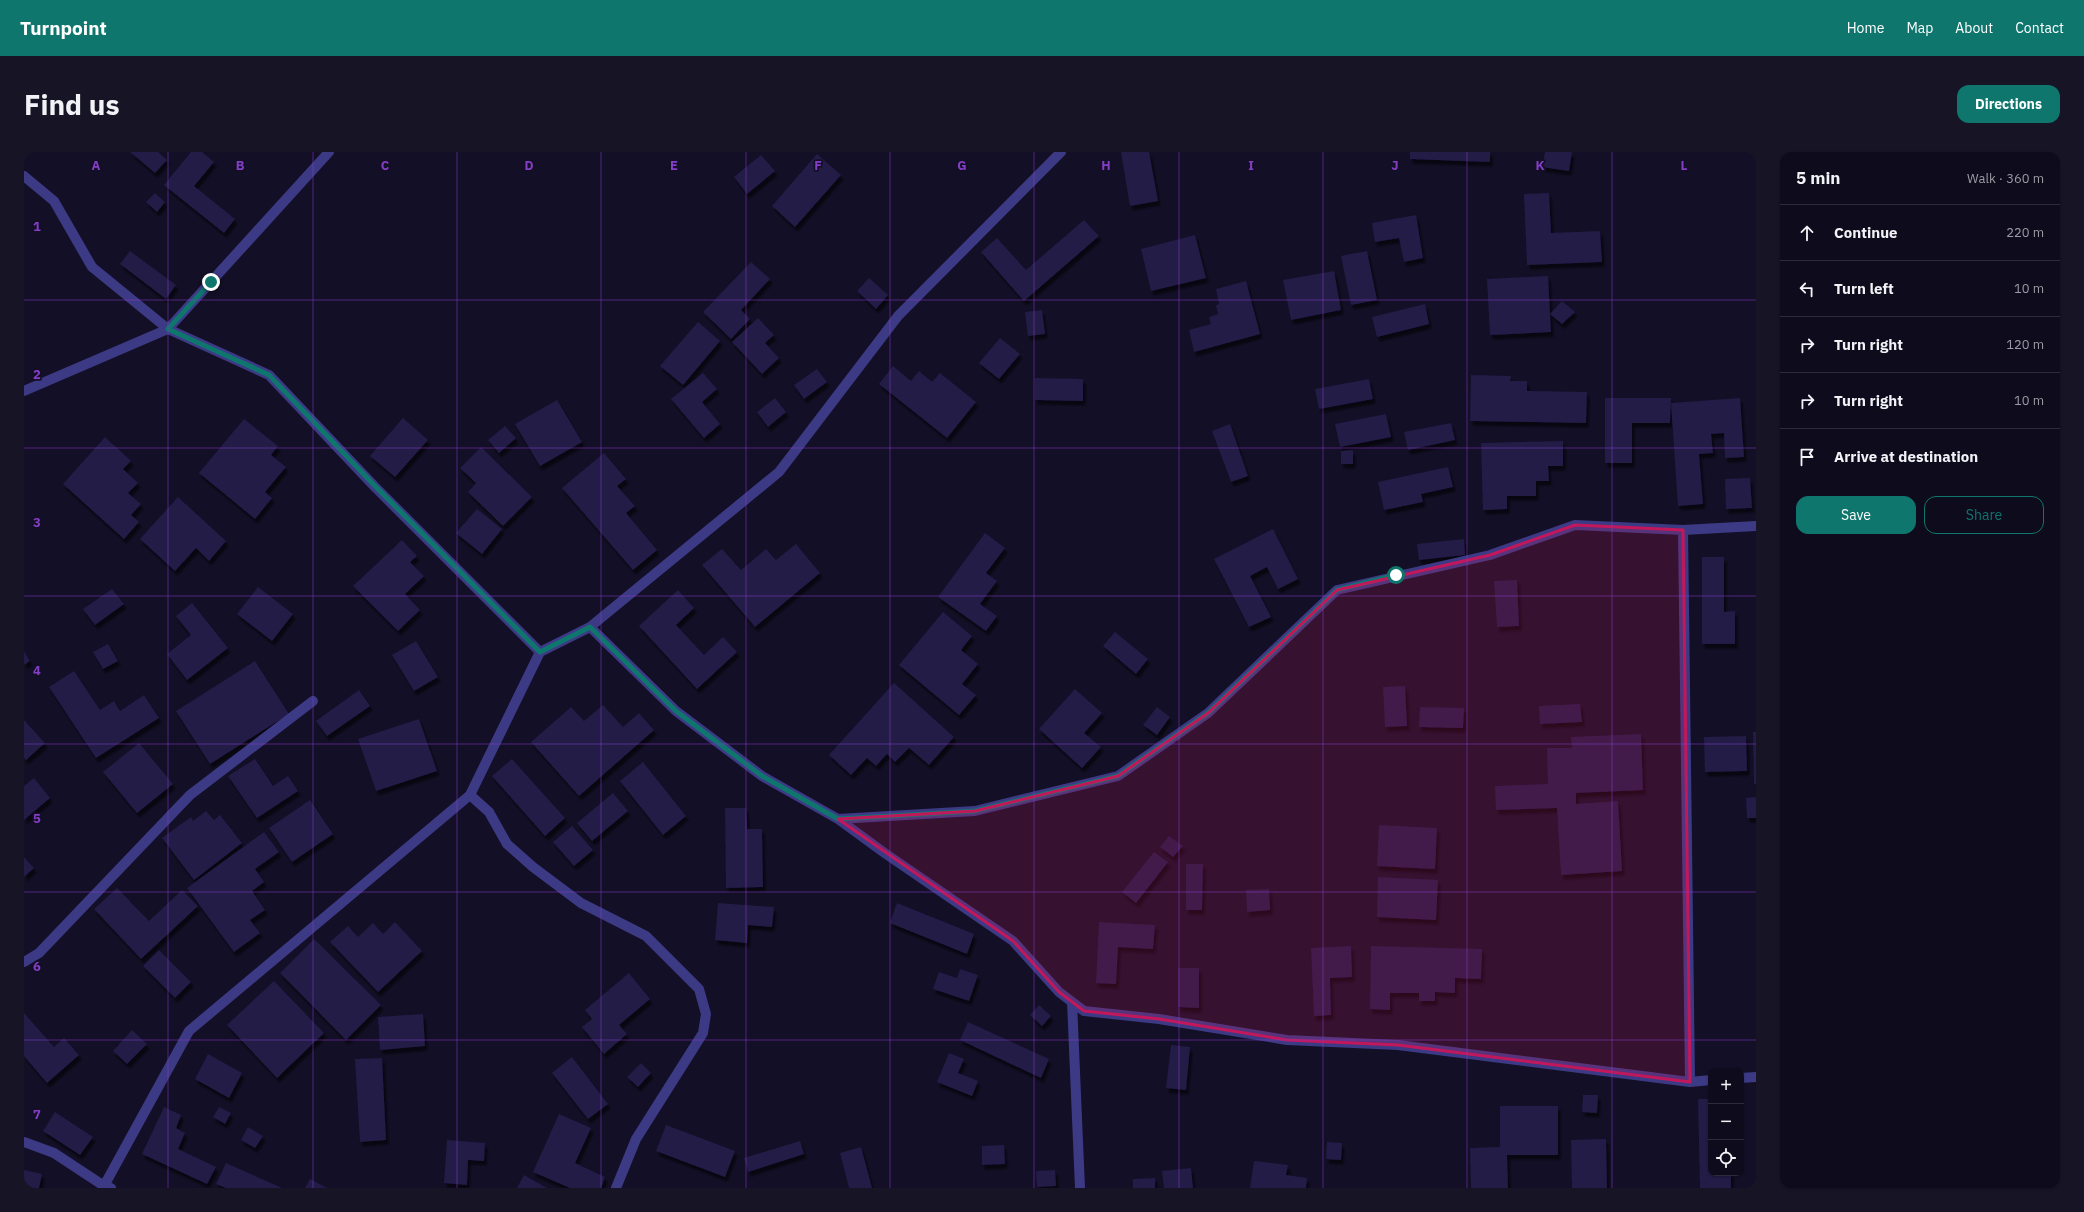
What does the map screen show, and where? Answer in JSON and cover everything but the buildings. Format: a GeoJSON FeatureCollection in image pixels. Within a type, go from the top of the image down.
{"type":"FeatureCollection","features":[{"type":"Feature","properties":{"kind":"street"},"geometry":{"type":"LineString","coordinates":[[24,391],[168,329],[329,152]]}},
{"type":"Feature","properties":{"kind":"street"},"geometry":{"type":"LineString","coordinates":[[24,1142],[54,1152],[108,1187],[189,1031],[470,795],[540,652],[590,627],[779,472],[898,316],[1061,152]]}},
{"type":"Feature","properties":{"kind":"street"},"geometry":{"type":"LineString","coordinates":[[24,176],[54,201],[92,267],[168,329],[269,375],[375,486],[540,652]]}},
{"type":"Feature","properties":{"kind":"street"},"geometry":{"type":"LineString","coordinates":[[838,819],[975,811],[1118,776],[1208,713],[1337,590],[1490,555],[1575,525],[1683,530],[1756,526]]}},
{"type":"Feature","properties":{"kind":"street"},"geometry":{"type":"LineString","coordinates":[[1683,530],[1690,1082]]}},
{"type":"Feature","properties":{"kind":"street"},"geometry":{"type":"LineString","coordinates":[[590,627],[676,711],[762,776],[838,819],[886,854],[1013,941],[1059,992],[1084,1011],[1159,1019],[1287,1040],[1398,1045],[1690,1082],[1708,1080]]}},
{"type":"Feature","properties":{"kind":"street"},"geometry":{"type":"LineString","coordinates":[[24,962],[39,953],[190,795],[313,701]]}},
{"type":"Feature","properties":{"kind":"street"},"geometry":{"type":"LineString","coordinates":[[470,795],[488,812],[507,844],[533,867],[581,903],[646,936],[699,989],[706,1014],[703,1033],[636,1139],[616,1188]]}},
{"type":"Feature","properties":{"kind":"street"},"geometry":{"type":"LineString","coordinates":[[1072,1002],[1080,1188]]}},
{"type":"Feature","properties":{"kind":"street"},"geometry":{"type":"LineString","coordinates":[[1744,1078],[1756,1077]]}},
{"type":"Feature","properties":{"kind":"highlighted area"},"geometry":{"type":"Polygon","coordinates":[[[1575,525],[1683,530],[1690,1082],[1398,1045],[1287,1040],[1159,1019],[1084,1011],[1059,992],[1013,941],[838,819],[975,811],[1118,776],[1208,713],[1337,590],[1490,555],[1575,525]]]}},
{"type":"Feature","properties":{"kind":"route"},"geometry":{"type":"LineString","coordinates":[[211,282],[168,329],[269,375],[375,486],[540,652],[590,627],[676,711],[762,776],[838,819],[975,811],[1118,776],[1208,713],[1337,590],[1396,575]]}}]}
